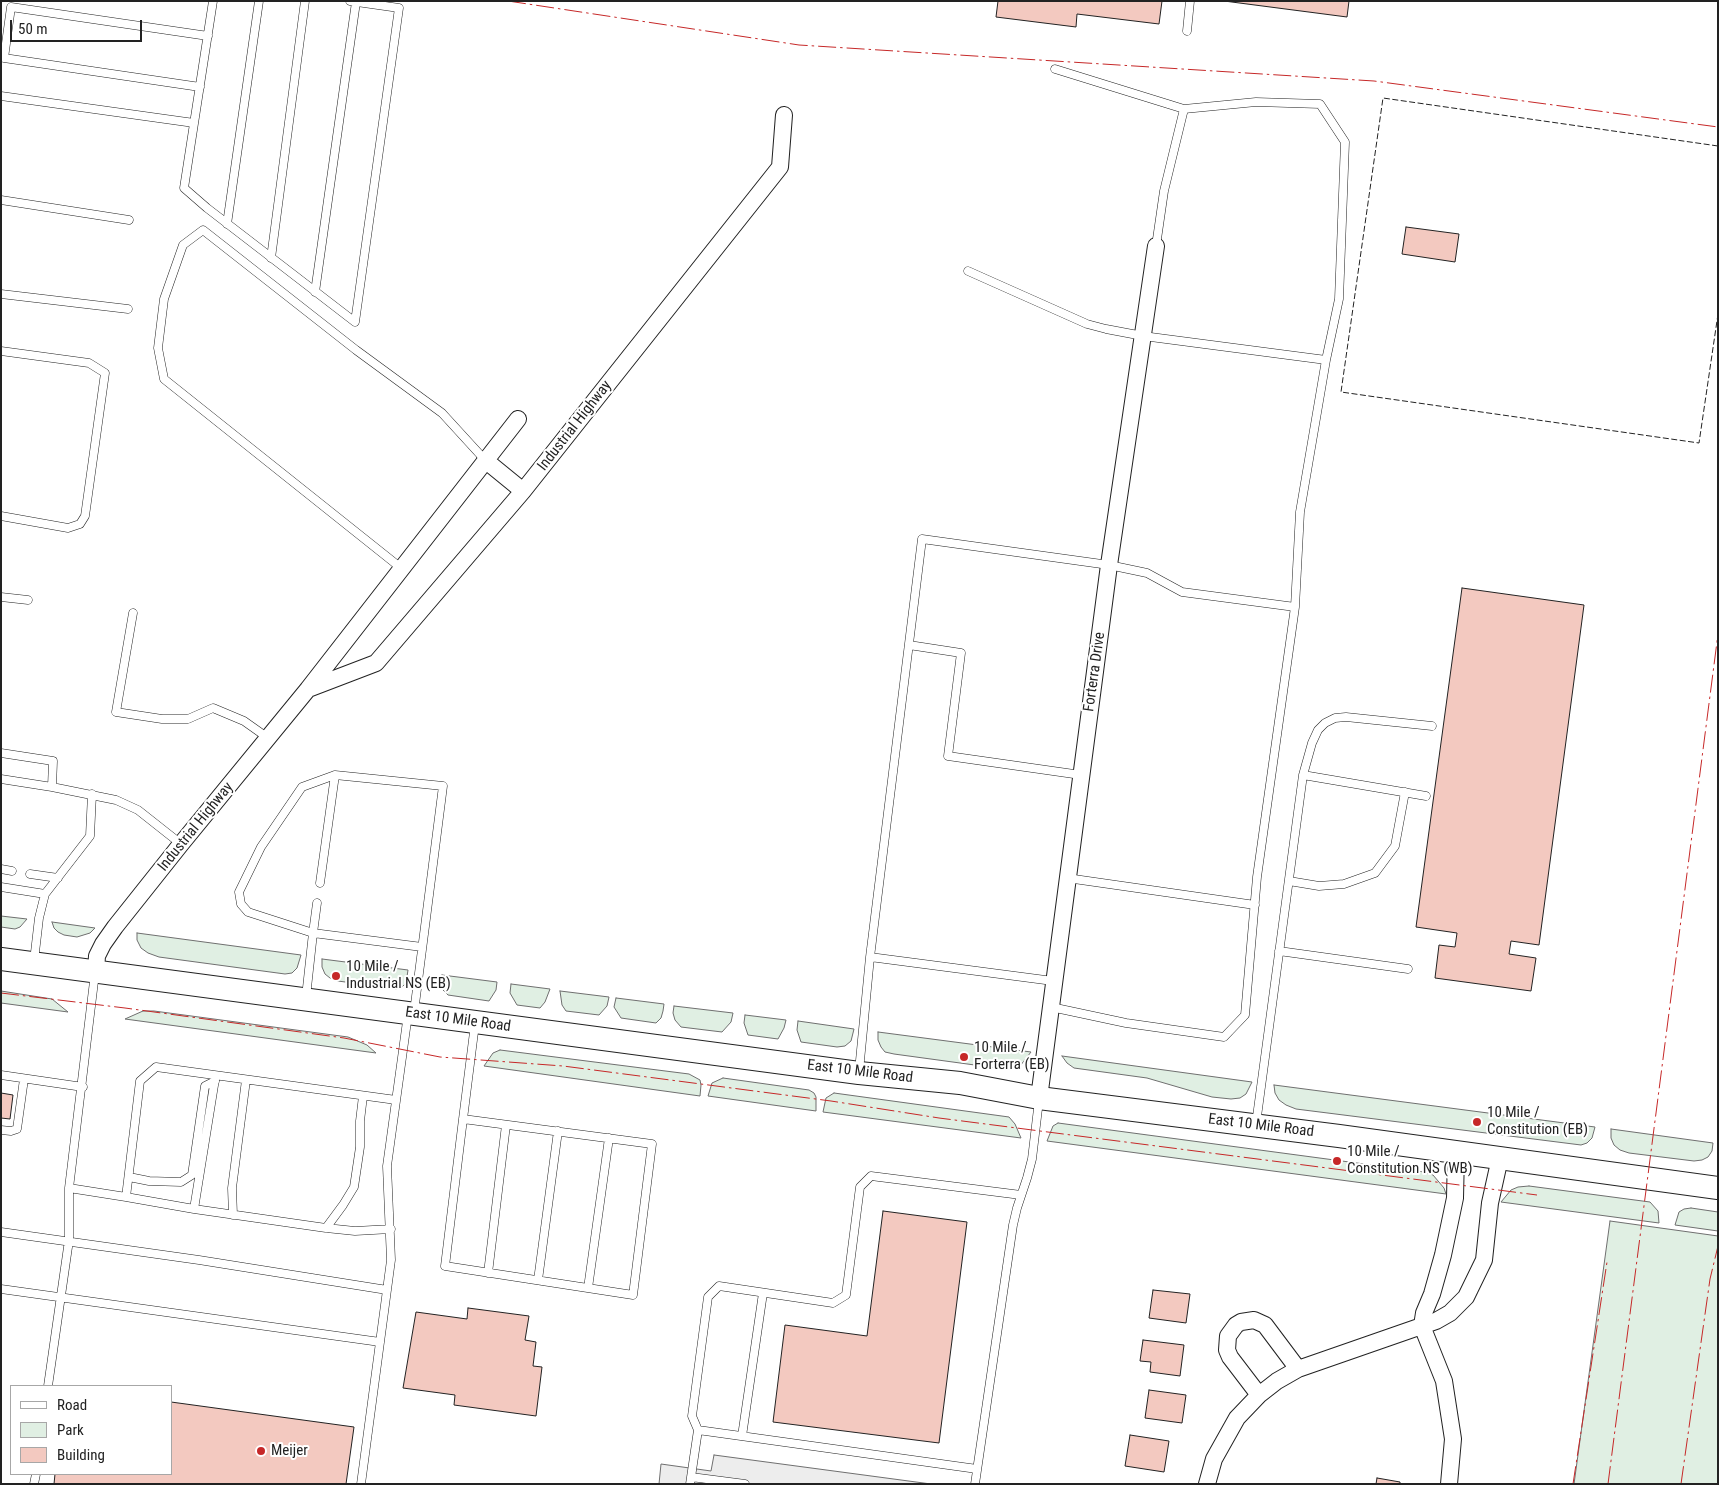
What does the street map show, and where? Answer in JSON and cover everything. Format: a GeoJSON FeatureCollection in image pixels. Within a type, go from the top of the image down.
{"type":"FeatureCollection","features":[{"type":"Feature","properties":{"kind":"main road","name":"East 10 Mile Road"},"geometry":{"type":"LineString","coordinates":[[1,959],[858,1073],[960,1083],[1039,1098],[1718,1188]]}},
{"type":"Feature","properties":{"kind":"street","name":"Industrial Highway"},"geometry":{"type":"LineString","coordinates":[[308,689],[376,663],[523,491],[780,167],[784,115]]}},
{"type":"Feature","properties":{"kind":"street","name":"Forterra Drive"},"geometry":{"type":"LineString","coordinates":[[1039,1098],[1081,775],[1156,246]]}},
{"type":"Feature","properties":{"kind":"street","name":"Industrial Highway"},"geometry":{"type":"LineString","coordinates":[[96,971],[97,956],[103,944],[181,844],[308,689],[518,419]]}},
{"type":"Feature","properties":{"kind":"street"},"geometry":{"type":"LineString","coordinates":[[485,460],[523,491]]}},
{"type":"Feature","properties":{"kind":"street"},"geometry":{"type":"LineString","coordinates":[[1449,1484],[1453,1439],[1444,1381],[1422,1326],[1424,1312],[1432,1294],[1443,1255],[1455,1198],[1456,1153]]}},
{"type":"Feature","properties":{"kind":"street"},"geometry":{"type":"LineString","coordinates":[[1207,1484],[1214,1459],[1237,1418],[1259,1395],[1277,1381],[1298,1369],[1436,1321],[1450,1313],[1466,1297],[1484,1260],[1490,1203],[1500,1158]]}},
{"type":"Feature","properties":{"kind":"street"},"geometry":{"type":"LineString","coordinates":[[1259,1395],[1230,1357],[1227,1350],[1228,1336],[1236,1325],[1254,1320],[1265,1325],[1298,1369]]}},
{"type":"Feature","properties":{"kind":"lane"},"geometry":{"type":"LineString","coordinates":[[213,1],[184,188],[227,224],[355,322],[399,8],[353,2],[316,292]]}},
{"type":"Feature","properties":{"kind":"lane"},"geometry":{"type":"LineString","coordinates":[[227,224],[259,1]]}},
{"type":"Feature","properties":{"kind":"lane"},"geometry":{"type":"LineString","coordinates":[[271,258],[305,1]]}},
{"type":"Feature","properties":{"kind":"lane"},"geometry":{"type":"LineString","coordinates":[[1187,31],[1190,1]]}},
{"type":"Feature","properties":{"kind":"lane"},"geometry":{"type":"LineString","coordinates":[[200,87],[4,58],[11,7],[208,36]]}},
{"type":"Feature","properties":{"kind":"lane"},"geometry":{"type":"LineString","coordinates":[[1051,1007],[1126,1023],[1224,1037],[1245,1015],[1255,905],[1295,607],[1300,512],[1338,299],[1344,142],[1320,104],[1256,102],[1184,109],[1055,69]]}},
{"type":"Feature","properties":{"kind":"lane"},"geometry":{"type":"LineString","coordinates":[[1,96],[194,123]]}},
{"type":"Feature","properties":{"kind":"lane"},"geometry":{"type":"LineString","coordinates":[[1156,246],[1164,191],[1184,109]]}},
{"type":"Feature","properties":{"kind":"lane"},"geometry":{"type":"LineString","coordinates":[[1,200],[129,220]]}},
{"type":"Feature","properties":{"kind":"lane"},"geometry":{"type":"LineString","coordinates":[[401,568],[164,379],[158,348],[164,299],[183,245],[203,230],[356,350],[442,414],[485,460]]}},
{"type":"Feature","properties":{"kind":"lane"},"geometry":{"type":"LineString","coordinates":[[968,271],[1087,324],[1143,336],[1326,360]]}},
{"type":"Feature","properties":{"kind":"lane"},"geometry":{"type":"LineString","coordinates":[[1,294],[128,309]]}},
{"type":"Feature","properties":{"kind":"lane"},"geometry":{"type":"LineString","coordinates":[[1,352],[88,363],[105,373],[85,516],[80,524],[68,528],[1,516]]}},
{"type":"Feature","properties":{"kind":"lane"},"geometry":{"type":"LineString","coordinates":[[858,1073],[870,957],[922,539],[1110,565],[1146,573],[1182,592],[1295,607]]}},
{"type":"Feature","properties":{"kind":"lane"},"geometry":{"type":"LineString","coordinates":[[1,597],[28,600]]}},
{"type":"Feature","properties":{"kind":"lane"},"geometry":{"type":"LineString","coordinates":[[133,613],[116,712],[162,719],[188,719],[213,708],[244,721],[268,738]]}},
{"type":"Feature","properties":{"kind":"lane"},"geometry":{"type":"LineString","coordinates":[[909,645],[960,653],[948,756],[1081,775]]}},
{"type":"Feature","properties":{"kind":"lane"},"geometry":{"type":"LineString","coordinates":[[1256,1126],[1304,775],[1312,743],[1318,730],[1335,718],[1346,717],[1432,726]]}},
{"type":"Feature","properties":{"kind":"lane"},"geometry":{"type":"LineString","coordinates":[[1,753],[53,762],[52,786]]}},
{"type":"Feature","properties":{"kind":"lane"},"geometry":{"type":"LineString","coordinates":[[320,883],[335,775]]}},
{"type":"Feature","properties":{"kind":"lane"},"geometry":{"type":"LineString","coordinates":[[361,1484],[391,1260],[387,1166],[396,1100],[422,947],[443,786],[335,775],[302,787],[261,847],[239,892],[241,904],[248,912],[313,933],[422,947]]}},
{"type":"Feature","properties":{"kind":"lane"},"geometry":{"type":"LineString","coordinates":[[1304,775],[1426,796]]}},
{"type":"Feature","properties":{"kind":"lane"},"geometry":{"type":"LineString","coordinates":[[1,779],[52,786],[116,800],[138,810],[181,844]]}},
{"type":"Feature","properties":{"kind":"lane"},"geometry":{"type":"LineString","coordinates":[[1289,881],[1319,886],[1344,884],[1374,873],[1395,846],[1404,792]]}},
{"type":"Feature","properties":{"kind":"lane"},"geometry":{"type":"LineString","coordinates":[[34,963],[38,918],[45,894],[90,836],[92,794]]}},
{"type":"Feature","properties":{"kind":"lane"},"geometry":{"type":"LineString","coordinates":[[1,869],[12,871]]}},
{"type":"Feature","properties":{"kind":"lane"},"geometry":{"type":"LineString","coordinates":[[30,874],[58,878]]}},
{"type":"Feature","properties":{"kind":"lane"},"geometry":{"type":"LineString","coordinates":[[1067,878],[1255,905]]}},
{"type":"Feature","properties":{"kind":"lane"},"geometry":{"type":"LineString","coordinates":[[1,887],[45,894]]}},
{"type":"Feature","properties":{"kind":"lane"},"geometry":{"type":"LineString","coordinates":[[306,999],[317,903]]}},
{"type":"Feature","properties":{"kind":"lane"},"geometry":{"type":"LineString","coordinates":[[1280,951],[1408,969]]}},
{"type":"Feature","properties":{"kind":"lane"},"geometry":{"type":"LineString","coordinates":[[870,957],[1053,981]]}},
{"type":"Feature","properties":{"kind":"lane"},"geometry":{"type":"LineString","coordinates":[[48,1385],[69,1240],[69,1188],[96,971]]}},
{"type":"Feature","properties":{"kind":"lane"},"geometry":{"type":"LineString","coordinates":[[463,1119],[652,1144],[633,1294],[445,1266],[463,1119],[475,1022]]}},
{"type":"Feature","properties":{"kind":"lane"},"geometry":{"type":"LineString","coordinates":[[126,1197],[140,1081],[156,1067],[215,1078],[246,1080],[396,1100]]}},
{"type":"Feature","properties":{"kind":"lane"},"geometry":{"type":"LineString","coordinates":[[1,1075],[83,1087]]}},
{"type":"Feature","properties":{"kind":"lane"},"geometry":{"type":"LineString","coordinates":[[129,1177],[149,1181],[181,1182],[192,1175],[205,1086],[215,1078]]}},
{"type":"Feature","properties":{"kind":"lane"},"geometry":{"type":"LineString","coordinates":[[194,1209],[215,1078]]}},
{"type":"Feature","properties":{"kind":"lane"},"geometry":{"type":"LineString","coordinates":[[1,1130],[10,1131],[17,1128],[24,1079]]}},
{"type":"Feature","properties":{"kind":"lane"},"geometry":{"type":"LineString","coordinates":[[233,1215],[232,1188],[246,1080]]}},
{"type":"Feature","properties":{"kind":"lane"},"geometry":{"type":"LineString","coordinates":[[326,1228],[354,1187],[360,1147],[360,1121],[363,1096]]}},
{"type":"Feature","properties":{"kind":"lane"},"geometry":{"type":"LineString","coordinates":[[975,1484],[1014,1225],[1032,1159],[1039,1098]]}},
{"type":"Feature","properties":{"kind":"lane"},"geometry":{"type":"LineString","coordinates":[[488,1273],[506,1125]]}},
{"type":"Feature","properties":{"kind":"lane"},"geometry":{"type":"LineString","coordinates":[[538,1280],[558,1131]]}},
{"type":"Feature","properties":{"kind":"lane"},"geometry":{"type":"LineString","coordinates":[[588,1288],[609,1138]]}},
{"type":"Feature","properties":{"kind":"lane"},"geometry":{"type":"LineString","coordinates":[[746,1484],[691,1480],[698,1430],[692,1416],[708,1297],[719,1286],[833,1303],[846,1295],[860,1187],[871,1176],[1021,1195]]}},
{"type":"Feature","properties":{"kind":"lane"},"geometry":{"type":"LineString","coordinates":[[69,1188],[194,1209],[326,1228],[355,1231],[391,1229]]}},
{"type":"Feature","properties":{"kind":"lane"},"geometry":{"type":"LineString","coordinates":[[1,1232],[69,1240],[387,1290]]}},
{"type":"Feature","properties":{"kind":"lane"},"geometry":{"type":"LineString","coordinates":[[1,1289],[380,1342]]}},
{"type":"Feature","properties":{"kind":"lane"},"geometry":{"type":"LineString","coordinates":[[742,1436],[764,1293]]}},
{"type":"Feature","properties":{"kind":"lane"},"geometry":{"type":"LineString","coordinates":[[698,1430],[977,1469]]}},
{"type":"Feature","properties":{"kind":"green space"},"geometry":{"type":"Polygon","coordinates":[[[1,916],[27,919],[20,927],[15,929],[1,927],[1,916]]]}},
{"type":"Feature","properties":{"kind":"green space"},"geometry":{"type":"Polygon","coordinates":[[[52,922],[95,928],[90,933],[77,937],[58,932],[52,922]]]}},
{"type":"Feature","properties":{"kind":"green space"},"geometry":{"type":"Polygon","coordinates":[[[137,933],[301,955],[297,968],[292,973],[285,974],[159,957],[141,948],[137,940],[137,933]]]}},
{"type":"Feature","properties":{"kind":"green space"},"geometry":{"type":"Polygon","coordinates":[[[322,959],[408,970],[406,983],[396,989],[338,981],[325,974],[322,967],[322,959]]]}},
{"type":"Feature","properties":{"kind":"green space"},"geometry":{"type":"Polygon","coordinates":[[[442,975],[497,982],[496,990],[489,1001],[448,995],[443,990],[442,975]]]}},
{"type":"Feature","properties":{"kind":"green space"},"geometry":{"type":"Polygon","coordinates":[[[511,984],[550,989],[545,1002],[540,1008],[517,1005],[510,993],[511,984]]]}},
{"type":"Feature","properties":{"kind":"green space"},"geometry":{"type":"Polygon","coordinates":[[[1,991],[52,999],[68,1012],[1,1003],[1,991]]]}},
{"type":"Feature","properties":{"kind":"green space"},"geometry":{"type":"Polygon","coordinates":[[[560,991],[609,997],[607,1006],[599,1015],[566,1011],[562,1005],[560,991]]]}},
{"type":"Feature","properties":{"kind":"green space"},"geometry":{"type":"Polygon","coordinates":[[[616,998],[664,1004],[661,1018],[656,1023],[621,1018],[614,1007],[616,998]]]}},
{"type":"Feature","properties":{"kind":"green space"},"geometry":{"type":"Polygon","coordinates":[[[674,1006],[733,1013],[731,1022],[722,1032],[681,1027],[675,1020],[674,1006]]]}},
{"type":"Feature","properties":{"kind":"green space"},"geometry":{"type":"Polygon","coordinates":[[[143,1011],[348,1037],[367,1045],[376,1053],[125,1019],[143,1011]]]}},
{"type":"Feature","properties":{"kind":"green space"},"geometry":{"type":"Polygon","coordinates":[[[745,1015],[786,1020],[778,1039],[748,1035],[744,1023],[745,1015]]]}},
{"type":"Feature","properties":{"kind":"green space"},"geometry":{"type":"Polygon","coordinates":[[[798,1021],[854,1029],[851,1041],[845,1046],[837,1047],[801,1042],[797,1030],[798,1021]]]}},
{"type":"Feature","properties":{"kind":"green space"},"geometry":{"type":"Polygon","coordinates":[[[878,1032],[1031,1052],[1020,1066],[1004,1069],[885,1052],[878,1040],[878,1032]]]}},
{"type":"Feature","properties":{"kind":"green space"},"geometry":{"type":"Polygon","coordinates":[[[500,1050],[689,1074],[700,1080],[700,1096],[484,1066],[493,1053],[500,1050]]]}},
{"type":"Feature","properties":{"kind":"green space"},"geometry":{"type":"Polygon","coordinates":[[[1062,1056],[1252,1082],[1246,1094],[1240,1098],[1212,1097],[1147,1078],[1074,1068],[1062,1056]]]}},
{"type":"Feature","properties":{"kind":"green space"},"geometry":{"type":"Polygon","coordinates":[[[723,1078],[809,1090],[816,1097],[816,1111],[708,1096],[712,1083],[723,1078]]]}},
{"type":"Feature","properties":{"kind":"green space"},"geometry":{"type":"Polygon","coordinates":[[[1274,1085],[1595,1127],[1592,1138],[1587,1143],[1581,1145],[1296,1109],[1279,1100],[1275,1093],[1274,1085]]]}},
{"type":"Feature","properties":{"kind":"green space"},"geometry":{"type":"Polygon","coordinates":[[[834,1093],[1009,1117],[1015,1124],[1021,1138],[823,1112],[826,1098],[834,1093]]]}},
{"type":"Feature","properties":{"kind":"green space"},"geometry":{"type":"Polygon","coordinates":[[[1058,1123],[1424,1172],[1433,1175],[1444,1188],[1446,1194],[1047,1141],[1053,1126],[1058,1123]]]}},
{"type":"Feature","properties":{"kind":"green space"},"geometry":{"type":"Polygon","coordinates":[[[1611,1129],[1713,1143],[1712,1151],[1708,1157],[1694,1161],[1629,1153],[1620,1150],[1614,1145],[1611,1138],[1611,1129]]]}},
{"type":"Feature","properties":{"kind":"green space"},"geometry":{"type":"Polygon","coordinates":[[[1529,1186],[1650,1202],[1658,1211],[1659,1223],[1501,1202],[1511,1190],[1529,1186]]]}},
{"type":"Feature","properties":{"kind":"green space"},"geometry":{"type":"Polygon","coordinates":[[[1691,1208],[1718,1212],[1718,1231],[1675,1225],[1679,1212],[1691,1208]]]}},
{"type":"Feature","properties":{"kind":"green space"},"geometry":{"type":"Polygon","coordinates":[[[1610,1221],[1718,1236],[1718,1484],[1574,1484],[1610,1221]]]}},
{"type":"Feature","properties":{"kind":"shaded area"},"geometry":{"type":"Polygon","coordinates":[[[714,1455],[931,1484],[659,1484],[661,1464],[711,1471],[714,1455]]]}},
{"type":"Feature","properties":{"kind":"building"},"geometry":{"type":"Polygon","coordinates":[[[998,1],[1162,1],[1159,24],[1077,14],[1076,27],[996,17],[998,1]]]}},
{"type":"Feature","properties":{"kind":"building"},"geometry":{"type":"Polygon","coordinates":[[[1224,1],[1349,1],[1347,17],[1224,1]]]}},
{"type":"Feature","properties":{"kind":"building"},"geometry":{"type":"Polygon","coordinates":[[[1406,227],[1459,234],[1455,262],[1402,254],[1406,227]]]}},
{"type":"Feature","properties":{"kind":"building"},"geometry":{"type":"Polygon","coordinates":[[[1462,588],[1584,605],[1539,945],[1511,941],[1509,954],[1536,958],[1531,991],[1435,978],[1439,945],[1455,947],[1457,933],[1416,927],[1462,588]]]}},
{"type":"Feature","properties":{"kind":"building"},"geometry":{"type":"Polygon","coordinates":[[[1,1093],[13,1095],[10,1119],[1,1118],[1,1093]]]}},
{"type":"Feature","properties":{"kind":"building"},"geometry":{"type":"Polygon","coordinates":[[[883,1211],[967,1222],[939,1443],[773,1422],[785,1325],[867,1336],[883,1211]]]}},
{"type":"Feature","properties":{"kind":"building"},"geometry":{"type":"Polygon","coordinates":[[[1153,1290],[1190,1294],[1186,1323],[1149,1318],[1153,1290]]]}},
{"type":"Feature","properties":{"kind":"building"},"geometry":{"type":"Polygon","coordinates":[[[468,1308],[529,1316],[525,1340],[536,1342],[533,1366],[542,1367],[536,1416],[454,1405],[455,1395],[403,1388],[416,1312],[467,1319],[468,1308]]]}},
{"type":"Feature","properties":{"kind":"building"},"geometry":{"type":"Polygon","coordinates":[[[1143,1340],[1184,1345],[1180,1376],[1150,1372],[1151,1362],[1140,1361],[1143,1340]]]}},
{"type":"Feature","properties":{"kind":"building"},"geometry":{"type":"Polygon","coordinates":[[[1149,1390],[1186,1395],[1182,1423],[1145,1418],[1149,1390]]]}},
{"type":"Feature","properties":{"kind":"building","name":"Meijer"},"geometry":{"type":"Polygon","coordinates":[[[172,1402],[354,1427],[346,1484],[54,1484],[55,1475],[172,1475],[172,1402]]]}},
{"type":"Feature","properties":{"kind":"building"},"geometry":{"type":"Polygon","coordinates":[[[1130,1435],[1169,1441],[1164,1472],[1125,1466],[1130,1435]]]}},
{"type":"Feature","properties":{"kind":"building"},"geometry":{"type":"Polygon","coordinates":[[[1377,1478],[1400,1482],[1400,1484],[1376,1484],[1377,1478]]]}},
{"type":"Feature","properties":{"kind":"fence"},"geometry":{"type":"LineString","coordinates":[[1718,146],[1383,98],[1341,392],[1699,443],[1718,314]]}},
{"type":"Feature","properties":{"kind":"power"},"geometry":{"type":"LineString","coordinates":[[508,1],[799,45],[1374,81],[1718,127]]}},
{"type":"Feature","properties":{"kind":"power"},"geometry":{"type":"LineString","coordinates":[[1608,1484],[1718,634]]}},
{"type":"Feature","properties":{"kind":"power"},"geometry":{"type":"LineString","coordinates":[[1,993],[344,1038],[440,1057],[563,1066],[831,1101],[939,1118],[1537,1195]]}},
{"type":"Feature","properties":{"kind":"power"},"geometry":{"type":"LineString","coordinates":[[1681,1484],[1710,1279],[1718,1246]]}},
{"type":"Feature","properties":{"kind":"power"},"geometry":{"type":"LineString","coordinates":[[1573,1484],[1607,1262]]}},
{"type":"Feature","properties":{"kind":"place","name":"10 Mile / Industrial NS (EB)"},"geometry":{"type":"Point","coordinates":[336,976]}},
{"type":"Feature","properties":{"kind":"place","name":"10 Mile / Forterra (EB)"},"geometry":{"type":"Point","coordinates":[964,1057]}},
{"type":"Feature","properties":{"kind":"place","name":"10 Mile / Constitution (EB)"},"geometry":{"type":"Point","coordinates":[1477,1122]}},
{"type":"Feature","properties":{"kind":"place","name":"10 Mile / Constitution NS (WB)"},"geometry":{"type":"Point","coordinates":[1337,1161]}},
{"type":"Feature","properties":{"kind":"place","name":"Meijer"},"geometry":{"type":"Point","coordinates":[261,1451]}}]}
